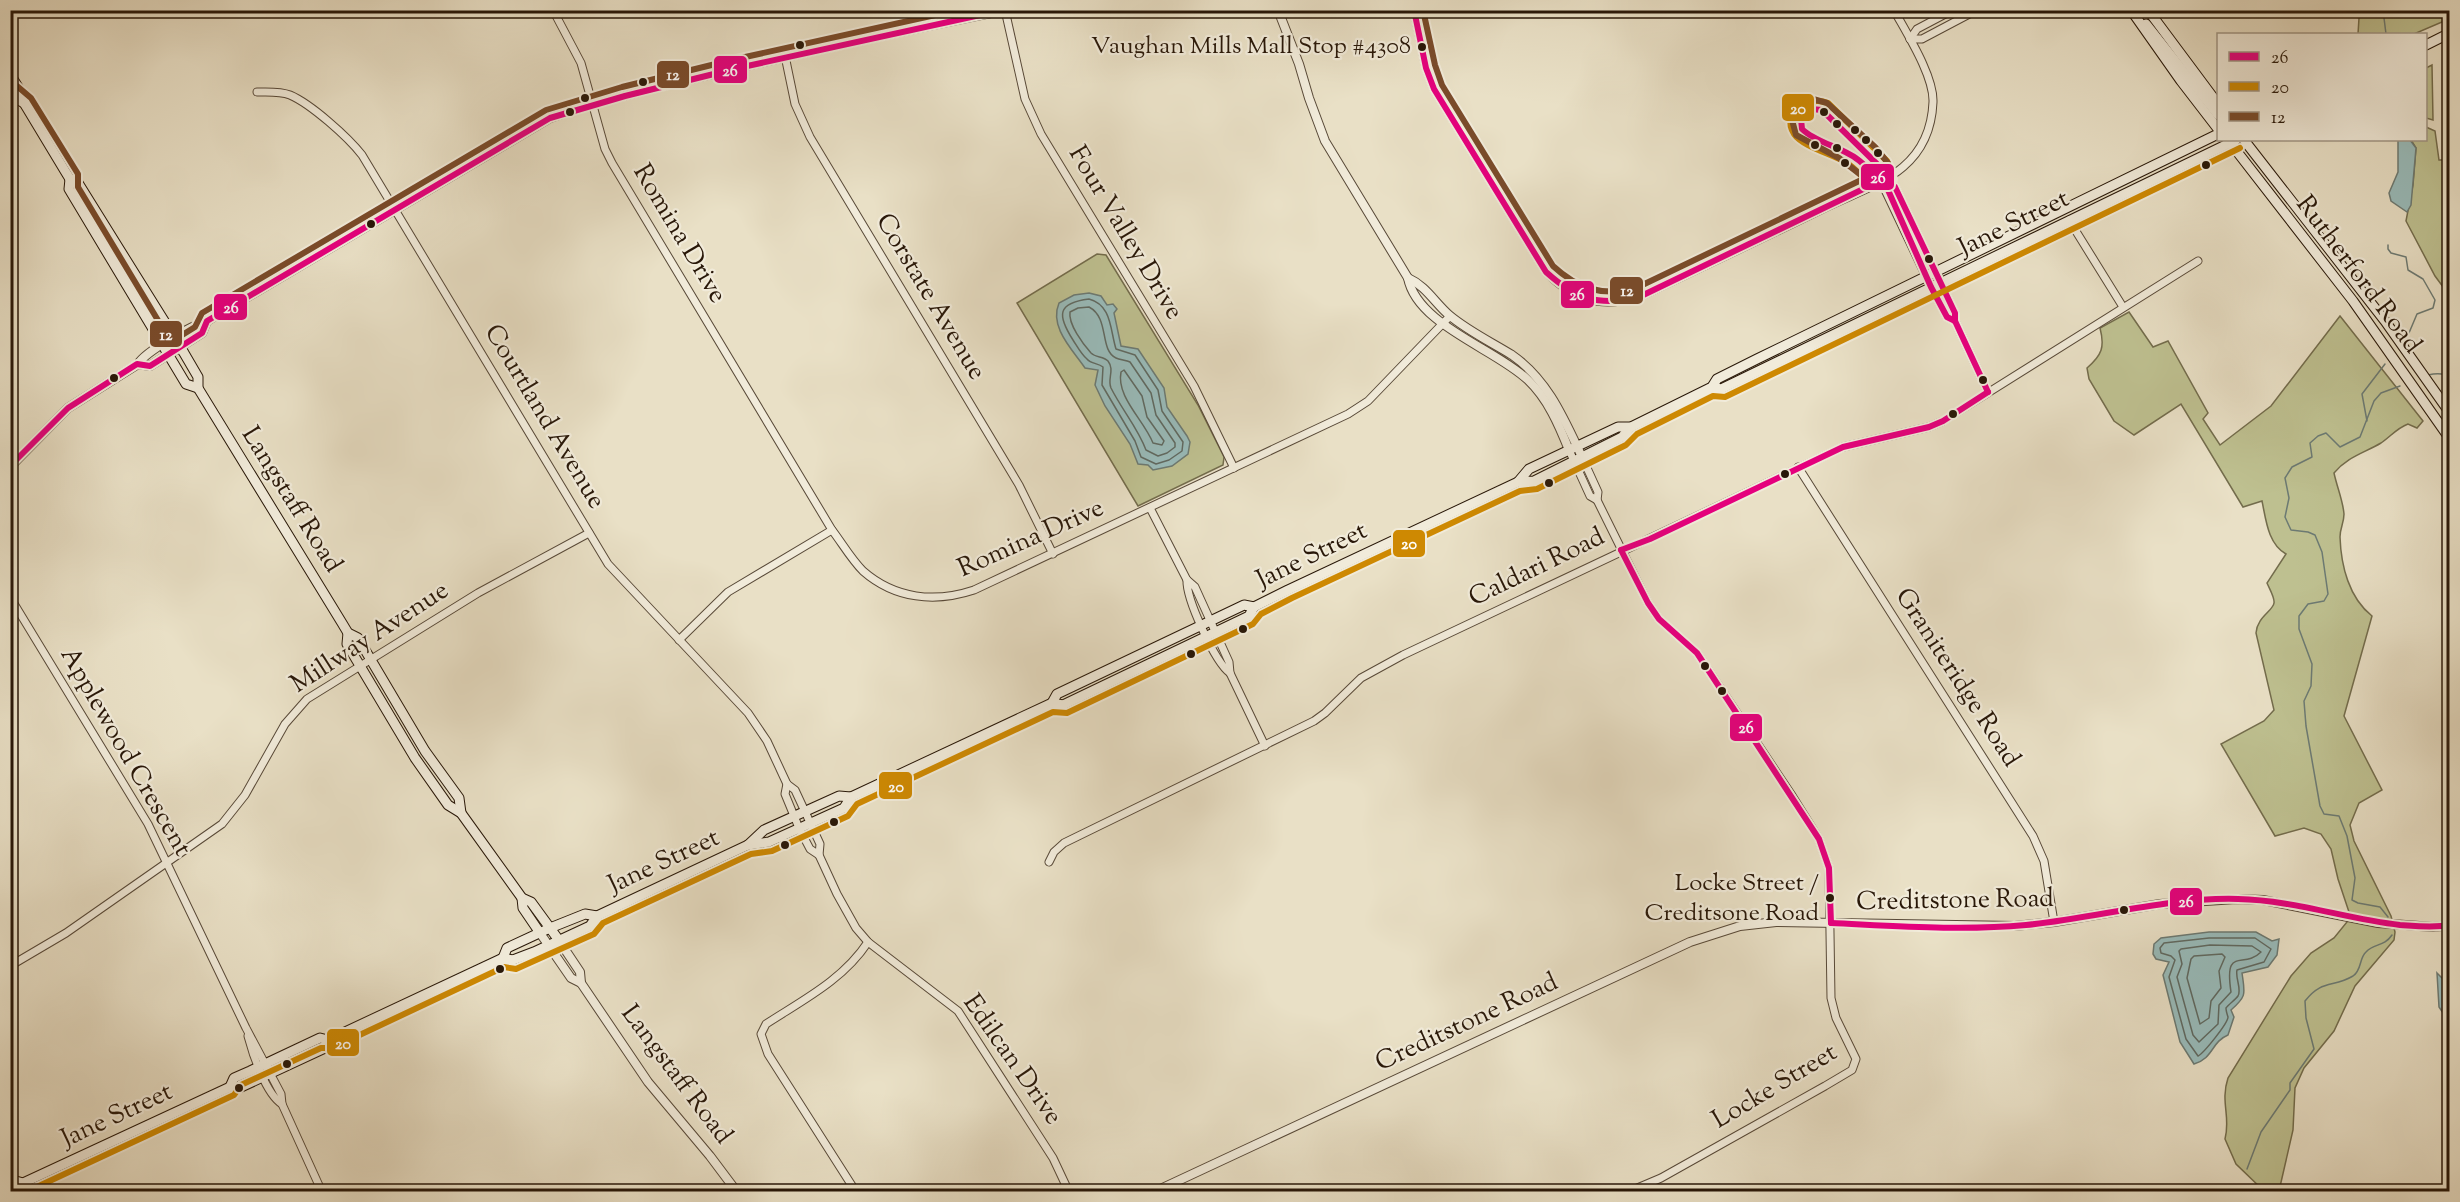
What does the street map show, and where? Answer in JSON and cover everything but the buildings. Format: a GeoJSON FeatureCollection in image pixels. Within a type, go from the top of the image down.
{"type":"FeatureCollection","features":[{"type":"Feature","properties":{"kind":"main road"},"geometry":{"type":"LineString","coordinates":[[2148,10],[2217,103]]}},
{"type":"Feature","properties":{"kind":"main road"},"geometry":{"type":"LineString","coordinates":[[2131,11],[2156,35],[2217,114]]}},
{"type":"Feature","properties":{"kind":"main road"},"geometry":{"type":"LineString","coordinates":[[2131,11],[2217,128]]}},
{"type":"Feature","properties":{"kind":"main road"},"geometry":{"type":"LineString","coordinates":[[2427,44],[2450,33]]}},
{"type":"Feature","properties":{"kind":"main road","name":"Langstaff Road"},"geometry":{"type":"LineString","coordinates":[[10,74],[21,92],[24,103],[70,179],[78,183],[198,377],[198,388],[348,633],[358,638],[425,751],[459,798],[460,813]]}},
{"type":"Feature","properties":{"kind":"main road","name":"Langstaff Road"},"geometry":{"type":"LineString","coordinates":[[10,91],[15,98],[24,103]]}},
{"type":"Feature","properties":{"kind":"main road","name":"Jane Street"},"geometry":{"type":"LineString","coordinates":[[748,845],[764,830],[839,796],[851,797],[1052,704],[1063,705],[1249,616],[1254,608],[1518,482],[1533,481],[1622,438],[1631,427],[1712,387],[1717,379],[2217,134]]}},
{"type":"Feature","properties":{"kind":"main road","name":"Jane Street"},"geometry":{"type":"LineString","coordinates":[[1712,387],[1721,388],[2229,141]]}},
{"type":"Feature","properties":{"kind":"main road","name":"Rutherford Road"},"geometry":{"type":"LineString","coordinates":[[2232,141],[2359,310],[2450,439]]}},
{"type":"Feature","properties":{"kind":"main road","name":"Rutherford Road"},"geometry":{"type":"LineString","coordinates":[[2245,141],[2378,312],[2450,413]]}},
{"type":"Feature","properties":{"kind":"main road","name":"Langstaff Road"},"geometry":{"type":"LineString","coordinates":[[70,179],[69,189],[162,345],[186,384],[198,388]]}},
{"type":"Feature","properties":{"kind":"main road","name":"Jane Street"},"geometry":{"type":"LineString","coordinates":[[1518,482],[1529,469],[1618,427],[1631,427]]}},
{"type":"Feature","properties":{"kind":"main road","name":"Jane Street"},"geometry":{"type":"LineString","coordinates":[[1052,704],[1057,694],[1244,605],[1254,608]]}},
{"type":"Feature","properties":{"kind":"main road","name":"Langstaff Road"},"geometry":{"type":"LineString","coordinates":[[348,633],[347,645],[415,758],[448,805],[460,813],[522,898],[531,902],[558,939]]}},
{"type":"Feature","properties":{"kind":"main road","name":"Jane Street"},"geometry":{"type":"LineString","coordinates":[[230,1087],[234,1078],[320,1038],[328,1040],[502,958],[513,960],[590,926],[597,916],[748,845],[769,842],[844,808],[851,797]]}},
{"type":"Feature","properties":{"kind":"main road","name":"Langstaff Road"},"geometry":{"type":"LineString","coordinates":[[522,898],[523,908],[540,933]]}},
{"type":"Feature","properties":{"kind":"main road","name":"Jane Street"},"geometry":{"type":"LineString","coordinates":[[502,958],[507,948],[550,928],[585,914],[597,916]]}},
{"type":"Feature","properties":{"kind":"main road","name":"Jane Street"},"geometry":{"type":"LineString","coordinates":[[10,1184],[16,1181],[23,1183],[230,1087],[238,1088],[267,1075],[325,1048],[328,1040]]}},
{"type":"Feature","properties":{"kind":"main road","name":"Jane Street"},"geometry":{"type":"LineString","coordinates":[[16,1191],[20,1190],[23,1183]]}},
{"type":"Feature","properties":{"kind":"street"},"geometry":{"type":"LineString","coordinates":[[553,10],[581,63],[592,104]]}},
{"type":"Feature","properties":{"kind":"street"},"geometry":{"type":"LineString","coordinates":[[138,364],[150,366],[168,354],[196,324],[207,321],[550,118],[592,104],[785,56],[902,29],[1005,10]]}},
{"type":"Feature","properties":{"kind":"street","name":"Four Valley Drive"},"geometry":{"type":"LineString","coordinates":[[1005,10],[1018,76],[1025,99],[1041,134],[1194,386],[1234,468]]}},
{"type":"Feature","properties":{"kind":"street"},"geometry":{"type":"LineString","coordinates":[[1278,10],[1325,141],[1408,278],[1410,289],[1443,324],[1510,365],[1529,381],[1550,408],[1573,448]]}},
{"type":"Feature","properties":{"kind":"street"},"geometry":{"type":"LineString","coordinates":[[1414,10],[1426,68],[1442,104],[1546,272],[1577,297],[1611,303],[1637,298],[1884,179],[1902,168],[1920,149],[1931,118],[1933,99],[1929,81],[1894,10]]}},
{"type":"Feature","properties":{"kind":"street"},"geometry":{"type":"LineString","coordinates":[[1910,39],[1917,29],[1953,10]]}},
{"type":"Feature","properties":{"kind":"street"},"geometry":{"type":"LineString","coordinates":[[1910,39],[1922,39],[1977,10]]}},
{"type":"Feature","properties":{"kind":"street","name":"Corstate Avenue"},"geometry":{"type":"LineString","coordinates":[[785,56],[795,104],[810,137],[1019,485],[1053,554]]}},
{"type":"Feature","properties":{"kind":"street","name":"Courtland Avenue"},"geometry":{"type":"LineString","coordinates":[[257,92],[279,92],[292,96],[331,123],[362,155],[608,564],[754,721],[767,741],[787,784],[795,790],[809,824]]}},
{"type":"Feature","properties":{"kind":"street","name":"Romina Drive"},"geometry":{"type":"LineString","coordinates":[[592,104],[605,149],[612,163],[832,530],[863,571],[895,591],[909,596],[959,595],[1053,554],[1348,414],[1368,401],[1450,316]]}},
{"type":"Feature","properties":{"kind":"street"},"geometry":{"type":"LineString","coordinates":[[1884,179],[1895,187],[1955,313],[1954,321],[1988,392]]}},
{"type":"Feature","properties":{"kind":"street"},"geometry":{"type":"LineString","coordinates":[[1884,179],[1886,192],[1926,277],[1947,317],[1954,321]]}},
{"type":"Feature","properties":{"kind":"street"},"geometry":{"type":"LineString","coordinates":[[2069,220],[2123,307]]}},
{"type":"Feature","properties":{"kind":"street","name":"Caldari Road"},"geometry":{"type":"LineString","coordinates":[[1049,862],[1054,852],[1064,843],[1320,717],[1361,678],[1403,655],[1843,447],[1929,427],[1943,421],[2198,261]]}},
{"type":"Feature","properties":{"kind":"street"},"geometry":{"type":"LineString","coordinates":[[1408,278],[1419,283],[1450,316],[1528,369],[1559,406],[1577,459]]}},
{"type":"Feature","properties":{"kind":"street"},"geometry":{"type":"LineString","coordinates":[[10,467],[68,408],[138,364],[143,357],[162,345],[177,343]]}},
{"type":"Feature","properties":{"kind":"street","name":"Locke Street"},"geometry":{"type":"LineString","coordinates":[[1577,459],[1590,496],[1597,500],[1648,603],[1659,620],[1697,653],[1819,839],[1829,868],[1831,998],[1836,1018],[1856,1059],[1855,1067],[1679,1168],[1628,1191]]}},
{"type":"Feature","properties":{"kind":"street","name":"Graniteridge Road"},"geometry":{"type":"LineString","coordinates":[[1798,467],[2033,836],[2044,861],[2054,922]]}},
{"type":"Feature","properties":{"kind":"street"},"geometry":{"type":"LineString","coordinates":[[1150,508],[1187,580],[1195,587],[1221,666],[1230,673],[1265,746]]}},
{"type":"Feature","properties":{"kind":"street"},"geometry":{"type":"LineString","coordinates":[[679,640],[728,592],[832,530]]}},
{"type":"Feature","properties":{"kind":"street","name":"Millway Avenue"},"geometry":{"type":"LineString","coordinates":[[10,966],[66,933],[229,818],[245,795],[285,724],[302,704],[360,664],[478,593],[589,533]]}},
{"type":"Feature","properties":{"kind":"street","name":"Applewood Crescent"},"geometry":{"type":"LineString","coordinates":[[10,597],[148,824],[263,1065],[274,1099],[282,1104],[322,1191]]}},
{"type":"Feature","properties":{"kind":"street","name":"Courtland Avenue"},"geometry":{"type":"LineString","coordinates":[[787,784],[785,794],[794,817]]}},
{"type":"Feature","properties":{"kind":"street","name":"Edilcan Drive"},"geometry":{"type":"LineString","coordinates":[[794,817],[810,849],[819,855],[847,913],[868,942],[958,1011],[1053,1158],[1069,1191]]}},
{"type":"Feature","properties":{"kind":"street","name":"Edilcan Drive"},"geometry":{"type":"LineString","coordinates":[[809,824],[820,844],[819,855]]}},
{"type":"Feature","properties":{"kind":"street","name":"Creditstone Road"},"geometry":{"type":"LineString","coordinates":[[1154,1191],[1690,942],[1740,926],[1776,922],[1831,922],[2015,926],[2054,922],[2160,904],[2236,899],[2263,900],[2378,923],[2433,927],[2450,925]]}},
{"type":"Feature","properties":{"kind":"street","name":"Langstaff Road"},"geometry":{"type":"LineString","coordinates":[[540,933],[571,978],[581,983]]}},
{"type":"Feature","properties":{"kind":"street","name":"Langstaff Road"},"geometry":{"type":"LineString","coordinates":[[558,939],[580,972],[581,983],[648,1082],[737,1191]]}},
{"type":"Feature","properties":{"kind":"street"},"geometry":{"type":"LineString","coordinates":[[856,1191],[768,1054],[761,1034],[766,1024],[842,973],[858,957],[868,942]]}},
{"type":"Feature","properties":{"kind":"green space"},"geometry":{"type":"Polygon","coordinates":[[[2346,11],[2449,11],[2449,19],[2416,33],[2358,33],[2359,18],[2346,11]]]}},
{"type":"Feature","properties":{"kind":"green space"},"geometry":{"type":"Polygon","coordinates":[[[2432,65],[2433,120],[2427,118],[2427,68],[2432,65]]]}},
{"type":"Feature","properties":{"kind":"green space"},"geometry":{"type":"Polygon","coordinates":[[[2427,127],[2435,131],[2439,160],[2446,160],[2446,155],[2449,154],[2449,295],[2435,276],[2406,221],[2413,185],[2416,148],[2412,141],[2427,141],[2427,127]]]}},
{"type":"Feature","properties":{"kind":"green space"},"geometry":{"type":"Polygon","coordinates":[[[1097,254],[1106,255],[1198,405],[1224,457],[1223,465],[1138,506],[1017,303],[1097,254]]]}},
{"type":"Feature","properties":{"kind":"green space"},"geometry":{"type":"Polygon","coordinates":[[[2129,312],[2153,347],[2168,341],[2208,413],[2203,419],[2220,445],[2271,406],[2340,316],[2423,421],[2417,428],[2408,424],[2400,428],[2381,443],[2350,459],[2334,473],[2344,514],[2340,537],[2344,570],[2357,600],[2372,616],[2344,716],[2382,790],[2359,803],[2350,825],[2354,841],[2391,916],[2395,932],[2394,940],[2355,986],[2334,1031],[2304,1068],[2295,1088],[2293,1130],[2279,1191],[2264,1191],[2236,1164],[2225,1139],[2227,1124],[2225,1095],[2228,1078],[2291,976],[2311,953],[2334,938],[2347,922],[2349,912],[2331,849],[2321,834],[2304,828],[2275,836],[2221,744],[2264,721],[2274,710],[2256,633],[2259,623],[2274,603],[2267,583],[2286,554],[2280,550],[2272,538],[2262,501],[2243,507],[2181,404],[2134,435],[2114,421],[2089,379],[2087,368],[2101,350],[2100,328],[2129,312]]]}},
{"type":"Feature","properties":{"kind":"water"},"geometry":{"type":"Polygon","coordinates":[[[2398,141],[2411,141],[2416,148],[2411,205],[2407,212],[2391,201],[2389,193],[2398,172],[2398,141]]]}},
{"type":"Feature","properties":{"kind":"water"},"geometry":{"type":"Polygon","coordinates":[[[1089,293],[1101,296],[1107,305],[1113,304],[1117,309],[1114,313],[1121,346],[1138,349],[1164,388],[1167,407],[1190,442],[1188,454],[1172,466],[1153,470],[1148,465],[1138,464],[1130,444],[1105,406],[1095,385],[1098,370],[1085,368],[1059,329],[1057,312],[1059,303],[1074,295],[1089,293]]]}},
{"type":"Feature","properties":{"kind":"water"},"geometry":{"type":"Polygon","coordinates":[[[2209,932],[2256,932],[2272,941],[2279,939],[2277,955],[2268,967],[2242,973],[2244,994],[2231,1010],[2234,1017],[2228,1035],[2218,1042],[2205,1058],[2194,1064],[2180,1042],[2163,975],[2169,962],[2156,959],[2153,954],[2154,944],[2161,938],[2209,932]]]}},
{"type":"Feature","properties":{"kind":"water"},"geometry":{"type":"Polygon","coordinates":[[[2437,973],[2449,985],[2449,1022],[2439,1007],[2437,973]]]}},
{"type":"Feature","properties":{"kind":"waterway"},"geometry":{"type":"LineString","coordinates":[[2383,10],[2386,33]]}},
{"type":"Feature","properties":{"kind":"waterway"},"geometry":{"type":"LineString","coordinates":[[2388,245],[2391,253],[2406,257],[2408,270],[2423,279],[2435,300],[2433,308],[2417,314],[2406,340]]}},
{"type":"Feature","properties":{"kind":"waterway"},"geometry":{"type":"LineString","coordinates":[[2367,421],[2362,394],[2385,364]]}},
{"type":"Feature","properties":{"kind":"waterway"},"geometry":{"type":"LineString","coordinates":[[2428,375],[2440,374],[2450,378]]}},
{"type":"Feature","properties":{"kind":"waterway"},"geometry":{"type":"LineString","coordinates":[[2388,917],[2380,907],[2352,900],[2355,878],[2347,836],[2339,816],[2324,814],[2320,806],[2304,701],[2311,686],[2312,664],[2299,629],[2299,616],[2308,604],[2324,601],[2328,594],[2322,552],[2315,535],[2291,530],[2285,517],[2289,498],[2285,478],[2292,467],[2312,457],[2310,443],[2318,436],[2326,433],[2340,447],[2360,437],[2374,401],[2381,393],[2400,386]]}},
{"type":"Feature","properties":{"kind":"waterway"},"geometry":{"type":"LineString","coordinates":[[2247,1169],[2261,1132],[2290,1090],[2290,1083],[2314,1049],[2306,1018],[2305,1001],[2322,987],[2353,976],[2358,971],[2366,952],[2392,935]]}},
{"type":"Feature","properties":{"kind":"transit line","name":"12"},"geometry":{"type":"LineString","coordinates":[[17,86],[31,98],[78,174],[78,187],[171,342],[195,327],[202,313],[546,110],[622,87],[736,59],[958,10]]}},
{"type":"Feature","properties":{"kind":"transit line","name":"26"},"geometry":{"type":"LineString","coordinates":[[10,466],[68,408],[137,364],[150,366],[202,333],[207,321],[550,118],[625,96],[738,68],[1003,10]]}},
{"type":"Feature","properties":{"kind":"transit line","name":"26"},"geometry":{"type":"LineString","coordinates":[[1414,10],[1426,68],[1434,89],[1546,272],[1567,289],[1588,298],[1610,301],[1637,298],[1884,179]]}},
{"type":"Feature","properties":{"kind":"transit line","name":"12"},"geometry":{"type":"LineString","coordinates":[[1423,10],[1435,65],[1442,85],[1553,266],[1562,274],[1590,289],[1611,292],[1634,289],[1880,171]]}},
{"type":"Feature","properties":{"kind":"transit line","name":"12"},"geometry":{"type":"LineString","coordinates":[[1805,101],[1791,116],[1796,135],[1839,158],[1874,185],[1883,188],[1890,186],[1893,179],[1888,163],[1875,147],[1827,103],[1813,99]]}},
{"type":"Feature","properties":{"kind":"transit line","name":"20"},"geometry":{"type":"LineString","coordinates":[[1876,187],[1847,163],[1798,139],[1791,126],[1794,112],[1805,103],[1813,101],[1828,103],[1887,161],[1891,174]]}},
{"type":"Feature","properties":{"kind":"transit line","name":"26"},"geometry":{"type":"LineString","coordinates":[[1811,109],[1822,110],[1880,167],[1884,181],[1851,155],[1807,134],[1802,129],[1801,119],[1811,109]]}},
{"type":"Feature","properties":{"kind":"transit line","name":"20"},"geometry":{"type":"LineString","coordinates":[[26,1192],[234,1095],[241,1085],[321,1048],[332,1048],[504,967],[516,969],[594,934],[603,923],[751,854],[772,851],[848,816],[857,804],[1053,712],[1067,713],[1253,624],[1261,614],[1292,598],[1520,491],[1537,489],[1626,445],[1637,434],[1713,396],[1725,397],[2240,148]]}},
{"type":"Feature","properties":{"kind":"transit line","name":"26"},"geometry":{"type":"LineString","coordinates":[[1884,181],[1895,187],[1955,313],[1955,321]]}},
{"type":"Feature","properties":{"kind":"transit line","name":"26"},"geometry":{"type":"LineString","coordinates":[[1884,181],[1931,287],[1947,317],[1955,321]]}},
{"type":"Feature","properties":{"kind":"transit line","name":"26"},"geometry":{"type":"LineString","coordinates":[[1955,321],[1988,392]]}},
{"type":"Feature","properties":{"kind":"transit line","name":"26"},"geometry":{"type":"LineString","coordinates":[[1621,550],[1650,539],[1843,447],[1929,427],[1943,421],[1988,392]]}},
{"type":"Feature","properties":{"kind":"transit line","name":"26"},"geometry":{"type":"LineString","coordinates":[[1621,550],[1648,603],[1659,619],[1697,653],[1819,839],[1829,868],[1831,923]]}},
{"type":"Feature","properties":{"kind":"transit line","name":"26"},"geometry":{"type":"LineString","coordinates":[[1831,923],[2002,927],[2053,922],[2185,901],[2238,899],[2299,906],[2400,925],[2431,927],[2450,925]]}},
{"type":"Feature","properties":{"kind":"place","name":"Vaughan Mills Mall Stop #4308"},"geometry":{"type":"Point","coordinates":[1422,47]}},
{"type":"Feature","properties":{"kind":"place","name":"Locke Street / Creditsone Road"},"geometry":{"type":"Point","coordinates":[1830,898]}}]}
